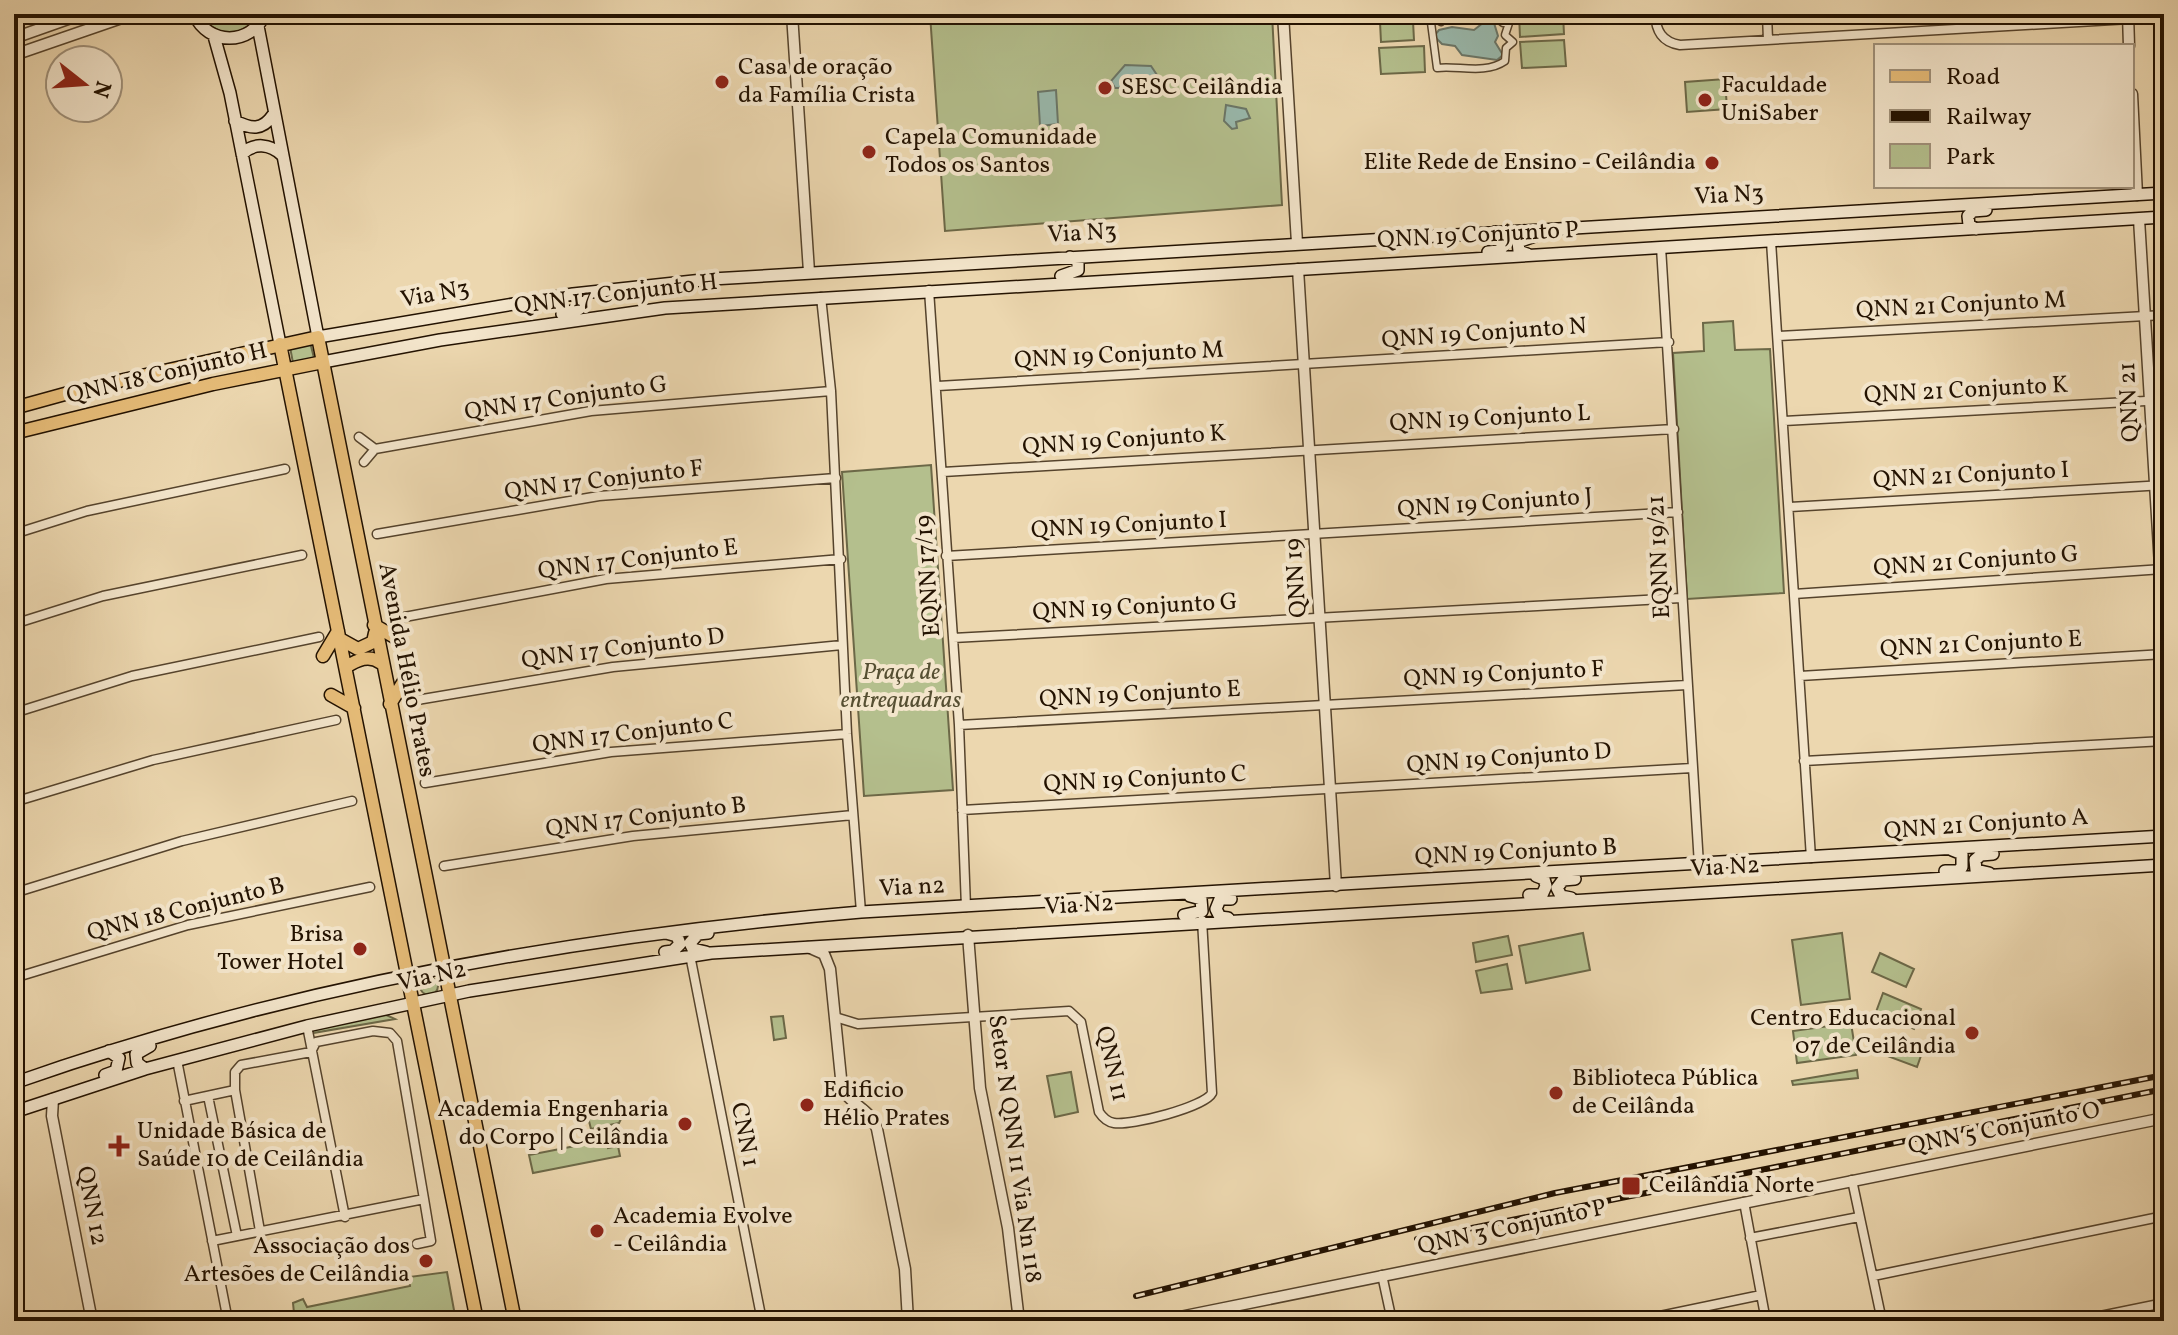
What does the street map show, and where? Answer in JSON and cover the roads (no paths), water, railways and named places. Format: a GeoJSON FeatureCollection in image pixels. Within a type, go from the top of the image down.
{"type":"FeatureCollection","features":[{"type":"Feature","properties":{"kind":"main road"},"geometry":{"type":"LineString","coordinates":[[194,14],[214,36],[238,38],[258,26],[265,14]]}},
{"type":"Feature","properties":{"kind":"main road","name":"Avenida Hélio Prates"},"geometry":{"type":"LineString","coordinates":[[258,26],[374,629],[515,1321]]}},
{"type":"Feature","properties":{"kind":"main road"},"geometry":{"type":"LineString","coordinates":[[214,36],[242,154],[477,1321]]}},
{"type":"Feature","properties":{"kind":"main road"},"geometry":{"type":"LineString","coordinates":[[235,121],[256,128],[267,124],[273,115]]}},
{"type":"Feature","properties":{"kind":"main road"},"geometry":{"type":"LineString","coordinates":[[242,154],[252,147],[265,146],[282,156]]}},
{"type":"Feature","properties":{"kind":"main road","name":"Via N3"},"geometry":{"type":"LineString","coordinates":[[14,408],[280,344],[573,294],[712,279],[2164,193]]}},
{"type":"Feature","properties":{"kind":"main road"},"geometry":{"type":"LineString","coordinates":[[1976,229],[1968,222],[1973,211],[2033,208],[2070,198]]}},
{"type":"Feature","properties":{"kind":"main road"},"geometry":{"type":"LineString","coordinates":[[1776,241],[1811,231],[1946,224],[1952,214],[1943,206]]}},
{"type":"Feature","properties":{"kind":"main road"},"geometry":{"type":"LineString","coordinates":[[1776,241],[2164,217]]}},
{"type":"Feature","properties":{"kind":"main road"},"geometry":{"type":"LineString","coordinates":[[1527,254],[1518,248],[1523,237],[1579,234],[1626,224]]}},
{"type":"Feature","properties":{"kind":"main road"},"geometry":{"type":"LineString","coordinates":[[1404,262],[1432,254],[1496,252],[1504,242],[1495,232]]}},
{"type":"Feature","properties":{"kind":"main road","name":"Via N3"},"geometry":{"type":"LineString","coordinates":[[1661,247],[1776,241]]}},
{"type":"Feature","properties":{"kind":"main road"},"geometry":{"type":"LineString","coordinates":[[1101,280],[1093,270],[1101,262],[1236,254],[1272,245]]}},
{"type":"Feature","properties":{"kind":"main road","name":"QNN 19 Conjunto P"},"geometry":{"type":"LineString","coordinates":[[929,290],[1661,247]]}},
{"type":"Feature","properties":{"kind":"main road"},"geometry":{"type":"LineString","coordinates":[[902,292],[939,282],[1070,276],[1079,267],[1078,261],[1070,257]]}},
{"type":"Feature","properties":{"kind":"main road"},"geometry":{"type":"LineString","coordinates":[[603,314],[594,307],[600,298],[712,279]]}},
{"type":"Feature","properties":{"kind":"main road"},"geometry":{"type":"LineString","coordinates":[[821,297],[929,290]]}},
{"type":"Feature","properties":{"kind":"main road"},"geometry":{"type":"LineString","coordinates":[[440,340],[507,322],[573,313],[581,303],[573,294]]}},
{"type":"Feature","properties":{"kind":"main road","name":"QNN 17 Conjunto H"},"geometry":{"type":"LineString","coordinates":[[323,362],[603,314],[821,297]]}},
{"type":"Feature","properties":{"kind":"main road"},"geometry":{"type":"LineString","coordinates":[[284,369],[323,362]]}},
{"type":"Feature","properties":{"kind":"main road","name":"QNN 18 Conjunto H"},"geometry":{"type":"LineString","coordinates":[[15,433],[284,369]]}},
{"type":"Feature","properties":{"kind":"main road"},"geometry":{"type":"LineString","coordinates":[[14,415],[71,400],[113,383]]}},
{"type":"Feature","properties":{"kind":"main road"},"geometry":{"type":"LineString","coordinates":[[339,635],[358,649],[373,642],[374,629],[398,639]]}},
{"type":"Feature","properties":{"kind":"main road"},"geometry":{"type":"LineString","coordinates":[[323,656],[339,635]]}},
{"type":"Feature","properties":{"kind":"main road"},"geometry":{"type":"LineString","coordinates":[[346,667],[360,659],[381,663]]}},
{"type":"Feature","properties":{"kind":"main road"},"geometry":{"type":"LineString","coordinates":[[390,704],[406,678]]}},
{"type":"Feature","properties":{"kind":"main road"},"geometry":{"type":"LineString","coordinates":[[331,695],[354,708]]}},
{"type":"Feature","properties":{"kind":"main road","name":"QNN 21 Conjunto A"},"geometry":{"type":"LineString","coordinates":[[1811,858],[2164,836]]}},
{"type":"Feature","properties":{"kind":"main road"},"geometry":{"type":"LineString","coordinates":[[2001,874],[1976,870],[1978,857],[2051,851],[2096,840]]}},
{"type":"Feature","properties":{"kind":"main road"},"geometry":{"type":"LineString","coordinates":[[1854,882],[1908,873],[1958,871],[1962,854],[1945,850]]}},
{"type":"Feature","properties":{"kind":"main road","name":"Via N2"},"geometry":{"type":"LineString","coordinates":[[1699,865],[1811,858]]}},
{"type":"Feature","properties":{"kind":"main road"},"geometry":{"type":"LineString","coordinates":[[1585,899],[1561,896],[1558,883],[1683,865]]}},
{"type":"Feature","properties":{"kind":"main road","name":"QNN 19 Conjunto B"},"geometry":{"type":"LineString","coordinates":[[1333,886],[1699,865]]}},
{"type":"Feature","properties":{"kind":"main road","name":"Via N2"},"geometry":{"type":"LineString","coordinates":[[14,1112],[145,1069],[307,1026],[450,994],[690,955],[1202,916],[1235,919],[2164,865]]}},
{"type":"Feature","properties":{"kind":"main road"},"geometry":{"type":"LineString","coordinates":[[1429,907],[1474,898],[1542,895],[1546,886],[1544,879],[1526,875]]}},
{"type":"Feature","properties":{"kind":"main road"},"geometry":{"type":"LineString","coordinates":[[1235,919],[1220,917],[1216,909],[1220,899],[1291,895],[1333,886]]}},
{"type":"Feature","properties":{"kind":"main road","name":"Via n2"},"geometry":{"type":"LineString","coordinates":[[861,912],[1333,886]]}},
{"type":"Feature","properties":{"kind":"main road"},"geometry":{"type":"LineString","coordinates":[[1185,895],[1201,899],[1202,916]]}},
{"type":"Feature","properties":{"kind":"main road","name":"Via N2"},"geometry":{"type":"LineString","coordinates":[[14,1083],[109,1051],[408,976],[658,932],[861,912]]}},
{"type":"Feature","properties":{"kind":"main road"},"geometry":{"type":"LineString","coordinates":[[711,953],[693,949],[690,943],[693,936],[807,917]]}},
{"type":"Feature","properties":{"kind":"main road"},"geometry":{"type":"LineString","coordinates":[[571,973],[605,961],[677,949],[680,944],[677,936],[658,932]]}},
{"type":"Feature","properties":{"kind":"main road"},"geometry":{"type":"LineString","coordinates":[[145,1069],[135,1059],[139,1050],[193,1034],[218,1022]]}},
{"type":"Feature","properties":{"kind":"main road"},"geometry":{"type":"LineString","coordinates":[[56,1098],[69,1088],[116,1071],[119,1058],[109,1051]]}},
{"type":"Feature","properties":{"kind":"street"},"geometry":{"type":"LineString","coordinates":[[14,38],[82,14]]}},
{"type":"Feature","properties":{"kind":"street"},"geometry":{"type":"LineString","coordinates":[[14,55],[133,14]]}},
{"type":"Feature","properties":{"kind":"street"},"geometry":{"type":"LineString","coordinates":[[1283,14],[1297,243]]}},
{"type":"Feature","properties":{"kind":"street"},"geometry":{"type":"LineString","coordinates":[[1440,14],[1441,22],[1430,15],[1437,68],[1452,69],[1495,66],[1505,61],[1506,48],[1513,42],[1505,35],[1509,23],[1497,18],[1505,14]]}},
{"type":"Feature","properties":{"kind":"street"},"geometry":{"type":"LineString","coordinates":[[1655,14],[1658,32],[1671,44],[1768,40],[2048,18],[2164,17]]}},
{"type":"Feature","properties":{"kind":"street"},"geometry":{"type":"LineString","coordinates":[[1767,14],[1768,40]]}},
{"type":"Feature","properties":{"kind":"street"},"geometry":{"type":"LineString","coordinates":[[792,15],[809,272]]}},
{"type":"Feature","properties":{"kind":"street"},"geometry":{"type":"LineString","coordinates":[[2128,16],[2129,44]]}},
{"type":"Feature","properties":{"kind":"street"},"geometry":{"type":"LineString","coordinates":[[68,19],[64,28],[74,34]]}},
{"type":"Feature","properties":{"kind":"street"},"geometry":{"type":"LineString","coordinates":[[40,29],[46,36],[43,45]]}},
{"type":"Feature","properties":{"kind":"street"},"geometry":{"type":"LineString","coordinates":[[2134,134],[2137,195]]}},
{"type":"Feature","properties":{"kind":"street","name":"QNN 21"},"geometry":{"type":"LineString","coordinates":[[2139,219],[2150,401],[2159,486],[2164,632]]}},
{"type":"Feature","properties":{"kind":"street"},"geometry":{"type":"LineString","coordinates":[[1776,241],[1811,858]]}},
{"type":"Feature","properties":{"kind":"street","name":"EQNN 19/21"},"geometry":{"type":"LineString","coordinates":[[1661,247],[1699,865]]}},
{"type":"Feature","properties":{"kind":"street","name":"QNN 19"},"geometry":{"type":"LineString","coordinates":[[1298,269],[1333,886]]}},
{"type":"Feature","properties":{"kind":"street","name":"EQNN 17/19"},"geometry":{"type":"LineString","coordinates":[[929,290],[959,725],[966,907]]}},
{"type":"Feature","properties":{"kind":"street"},"geometry":{"type":"LineString","coordinates":[[821,297],[831,391],[847,734],[861,912]]}},
{"type":"Feature","properties":{"kind":"street","name":"QNN 21 Conjunto M"},"geometry":{"type":"LineString","coordinates":[[1779,336],[2164,315]]}},
{"type":"Feature","properties":{"kind":"street","name":"QNN 19 Conjunto N"},"geometry":{"type":"LineString","coordinates":[[1302,366],[1669,342]]}},
{"type":"Feature","properties":{"kind":"street","name":"QNN 19 Conjunto M"},"geometry":{"type":"LineString","coordinates":[[938,386],[1302,366]]}},
{"type":"Feature","properties":{"kind":"street","name":"QNN 17 Conjunto G"},"geometry":{"type":"LineString","coordinates":[[375,449],[591,411],[831,391]]}},
{"type":"Feature","properties":{"kind":"street","name":"QNN 21 Conjunto K"},"geometry":{"type":"LineString","coordinates":[[1784,421],[2164,400]]}},
{"type":"Feature","properties":{"kind":"street","name":"QNN 19 Conjunto L"},"geometry":{"type":"LineString","coordinates":[[1308,449],[1674,429]]}},
{"type":"Feature","properties":{"kind":"street"},"geometry":{"type":"LineString","coordinates":[[359,437],[375,449],[364,462]]}},
{"type":"Feature","properties":{"kind":"street","name":"QNN 19 Conjunto K"},"geometry":{"type":"LineString","coordinates":[[943,472],[1308,449]]}},
{"type":"Feature","properties":{"kind":"street"},"geometry":{"type":"LineString","coordinates":[[14,534],[87,511],[285,469]]}},
{"type":"Feature","properties":{"kind":"street","name":"QNN 17 Conjunto F"},"geometry":{"type":"LineString","coordinates":[[377,534],[599,496],[836,478]]}},
{"type":"Feature","properties":{"kind":"street","name":"QNN 21 Conjunto I"},"geometry":{"type":"LineString","coordinates":[[1790,507],[2159,486]]}},
{"type":"Feature","properties":{"kind":"street","name":"QNN 19 Conjunto J"},"geometry":{"type":"LineString","coordinates":[[1314,535],[1678,512]]}},
{"type":"Feature","properties":{"kind":"street","name":"QNN 19 Conjunto I"},"geometry":{"type":"LineString","coordinates":[[946,556],[1314,535]]}},
{"type":"Feature","properties":{"kind":"street"},"geometry":{"type":"LineString","coordinates":[[14,624],[103,596],[302,555]]}},
{"type":"Feature","properties":{"kind":"street","name":"QNN 17 Conjunto E"},"geometry":{"type":"LineString","coordinates":[[394,619],[606,579],[841,559]]}},
{"type":"Feature","properties":{"kind":"street","name":"QNN 21 Conjunto G"},"geometry":{"type":"LineString","coordinates":[[1794,594],[2162,569]]}},
{"type":"Feature","properties":{"kind":"street","name":"QNN 19 Conjunto G"},"geometry":{"type":"LineString","coordinates":[[953,638],[1681,598]]}},
{"type":"Feature","properties":{"kind":"street"},"geometry":{"type":"LineString","coordinates":[[14,713],[132,676],[319,637]]}},
{"type":"Feature","properties":{"kind":"street","name":"QNN 17 Conjunto D"},"geometry":{"type":"LineString","coordinates":[[411,701],[613,667],[842,645]]}},
{"type":"Feature","properties":{"kind":"street","name":"QNN 21 Conjunto E"},"geometry":{"type":"LineString","coordinates":[[1800,676],[2164,654]]}},
{"type":"Feature","properties":{"kind":"street","name":"QNN 19 Conjunto F"},"geometry":{"type":"LineString","coordinates":[[1324,705],[1687,685]]}},
{"type":"Feature","properties":{"kind":"street","name":"QNN 19 Conjunto E"},"geometry":{"type":"LineString","coordinates":[[959,725],[1324,705]]}},
{"type":"Feature","properties":{"kind":"street"},"geometry":{"type":"LineString","coordinates":[[14,802],[153,760],[336,720]]}},
{"type":"Feature","properties":{"kind":"street","name":"QNN 17 Conjunto C"},"geometry":{"type":"LineString","coordinates":[[425,783],[611,752],[847,734]]}},
{"type":"Feature","properties":{"kind":"street"},"geometry":{"type":"LineString","coordinates":[[1804,761],[2164,741]]}},
{"type":"Feature","properties":{"kind":"street","name":"QNN 19 Conjunto D"},"geometry":{"type":"LineString","coordinates":[[1329,791],[1692,768]]}},
{"type":"Feature","properties":{"kind":"street","name":"QNN 19 Conjunto C"},"geometry":{"type":"LineString","coordinates":[[962,810],[1329,791]]}},
{"type":"Feature","properties":{"kind":"street"},"geometry":{"type":"LineString","coordinates":[[14,893],[182,841],[352,801]]}},
{"type":"Feature","properties":{"kind":"street","name":"QNN 17 Conjunto B"},"geometry":{"type":"LineString","coordinates":[[444,866],[633,836],[853,815]]}},
{"type":"Feature","properties":{"kind":"street","name":"QNN 18 Conjunto B"},"geometry":{"type":"LineString","coordinates":[[14,978],[188,925],[370,887]]}},
{"type":"Feature","properties":{"kind":"street","name":"QNN 11"},"geometry":{"type":"LineString","coordinates":[[974,1016],[1064,1011],[1078,1017],[1099,1112],[1109,1122],[1118,1124],[1203,1104],[1212,1093],[1202,916]]}},
{"type":"Feature","properties":{"kind":"street","name":"Setor N QNN 11 Via Nn 118"},"geometry":{"type":"LineString","coordinates":[[968,935],[980,1088],[1007,1219],[1019,1321]]}},
{"type":"Feature","properties":{"kind":"street"},"geometry":{"type":"LineString","coordinates":[[803,945],[827,958],[842,1088],[848,1098],[869,1113],[877,1129],[905,1269],[908,1321]]}},
{"type":"Feature","properties":{"kind":"street","name":"CNN 1"},"geometry":{"type":"LineString","coordinates":[[690,955],[762,1321]]}},
{"type":"Feature","properties":{"kind":"street"},"geometry":{"type":"LineString","coordinates":[[835,1017],[858,1024],[974,1016]]}},
{"type":"Feature","properties":{"kind":"street"},"geometry":{"type":"LineString","coordinates":[[307,1026],[345,1217]]}},
{"type":"Feature","properties":{"kind":"street"},"geometry":{"type":"LineString","coordinates":[[311,1052],[316,1042],[373,1031],[394,1036],[431,1241],[417,1244]]}},
{"type":"Feature","properties":{"kind":"street"},"geometry":{"type":"LineString","coordinates":[[260,1231],[235,1090],[235,1072],[241,1065],[311,1052]]}},
{"type":"Feature","properties":{"kind":"street"},"geometry":{"type":"LineString","coordinates":[[177,1060],[228,1321]]}},
{"type":"Feature","properties":{"kind":"street"},"geometry":{"type":"LineString","coordinates":[[184,1101],[235,1090]]}},
{"type":"Feature","properties":{"kind":"street"},"geometry":{"type":"LineString","coordinates":[[208,1096],[237,1236]]}},
{"type":"Feature","properties":{"kind":"street","name":"QNN 12"},"geometry":{"type":"LineString","coordinates":[[56,1098],[52,1116],[92,1321]]}},
{"type":"Feature","properties":{"kind":"street","name":"QNN 5 Conjunto O"},"geometry":{"type":"LineString","coordinates":[[1744,1202],[2164,1118]]}},
{"type":"Feature","properties":{"kind":"street"},"geometry":{"type":"LineString","coordinates":[[1852,1180],[1882,1321]]}},
{"type":"Feature","properties":{"kind":"street"},"geometry":{"type":"LineString","coordinates":[[212,1241],[424,1199]]}},
{"type":"Feature","properties":{"kind":"street"},"geometry":{"type":"LineString","coordinates":[[1744,1202],[1766,1321]]}},
{"type":"Feature","properties":{"kind":"street","name":"QNN 3 Conjunto P"},"geometry":{"type":"LineString","coordinates":[[1160,1321],[1744,1202]]}},
{"type":"Feature","properties":{"kind":"street"},"geometry":{"type":"LineString","coordinates":[[1873,1276],[2164,1216]]}},
{"type":"Feature","properties":{"kind":"street"},"geometry":{"type":"LineString","coordinates":[[1750,1238],[1859,1217]]}},
{"type":"Feature","properties":{"kind":"street"},"geometry":{"type":"LineString","coordinates":[[1382,1275],[1392,1321]]}},
{"type":"Feature","properties":{"kind":"street"},"geometry":{"type":"LineString","coordinates":[[1636,1321],[1761,1295]]}},
{"type":"Feature","properties":{"kind":"street"},"geometry":{"type":"LineString","coordinates":[[2076,1321],[2164,1303]]}},
{"type":"Feature","properties":{"kind":"railway"},"geometry":{"type":"LineString","coordinates":[[1136,1296],[1555,1193],[2164,1075]]}},
{"type":"Feature","properties":{"kind":"railway"},"geometry":{"type":"LineString","coordinates":[[1417,1239],[2164,1089]]}},
{"type":"Feature","properties":{"kind":"place","name":"Casa de oração da Família Crista"},"geometry":{"type":"Point","coordinates":[722,82]}},
{"type":"Feature","properties":{"kind":"place","name":"SESC Ceilândia"},"geometry":{"type":"Point","coordinates":[1105,88]}},
{"type":"Feature","properties":{"kind":"place","name":"Faculdade UniSaber"},"geometry":{"type":"Point","coordinates":[1705,100]}},
{"type":"Feature","properties":{"kind":"place","name":"Capela Comunidade Todos os Santos"},"geometry":{"type":"Point","coordinates":[869,152]}},
{"type":"Feature","properties":{"kind":"place","name":"Elite Rede de Ensino - Ceilândia"},"geometry":{"type":"Point","coordinates":[1712,163]}},
{"type":"Feature","properties":{"kind":"place","name":"Brisa Tower Hotel"},"geometry":{"type":"Point","coordinates":[360,949]}},
{"type":"Feature","properties":{"kind":"place","name":"Centro Educacional 07 de Ceilândia"},"geometry":{"type":"Point","coordinates":[1972,1033]}},
{"type":"Feature","properties":{"kind":"place","name":"Biblioteca Pública de Ceilânda"},"geometry":{"type":"Point","coordinates":[1556,1093]}},
{"type":"Feature","properties":{"kind":"place","name":"Edificio Hélio Prates"},"geometry":{"type":"Point","coordinates":[807,1105]}},
{"type":"Feature","properties":{"kind":"place","name":"Academia Engenharia do Corpo | Ceilândia"},"geometry":{"type":"Point","coordinates":[685,1124]}},
{"type":"Feature","properties":{"kind":"place","name":"Unidade Básica de Saúde 10 de Ceilândia"},"geometry":{"type":"Point","coordinates":[119,1146]}},
{"type":"Feature","properties":{"kind":"place","name":"Ceilândia Norte"},"geometry":{"type":"Point","coordinates":[1631,1186]}},
{"type":"Feature","properties":{"kind":"place","name":"Academia Evolve - Ceilândia"},"geometry":{"type":"Point","coordinates":[597,1231]}},
{"type":"Feature","properties":{"kind":"place","name":"Associação dos Artesões de Ceilândia"},"geometry":{"type":"Point","coordinates":[426,1261]}},
{"type":"Feature","properties":{"kind":"park label","name":"Praça de entrequadras"},"geometry":{"type":"Point","coordinates":[901,687]}}]}
